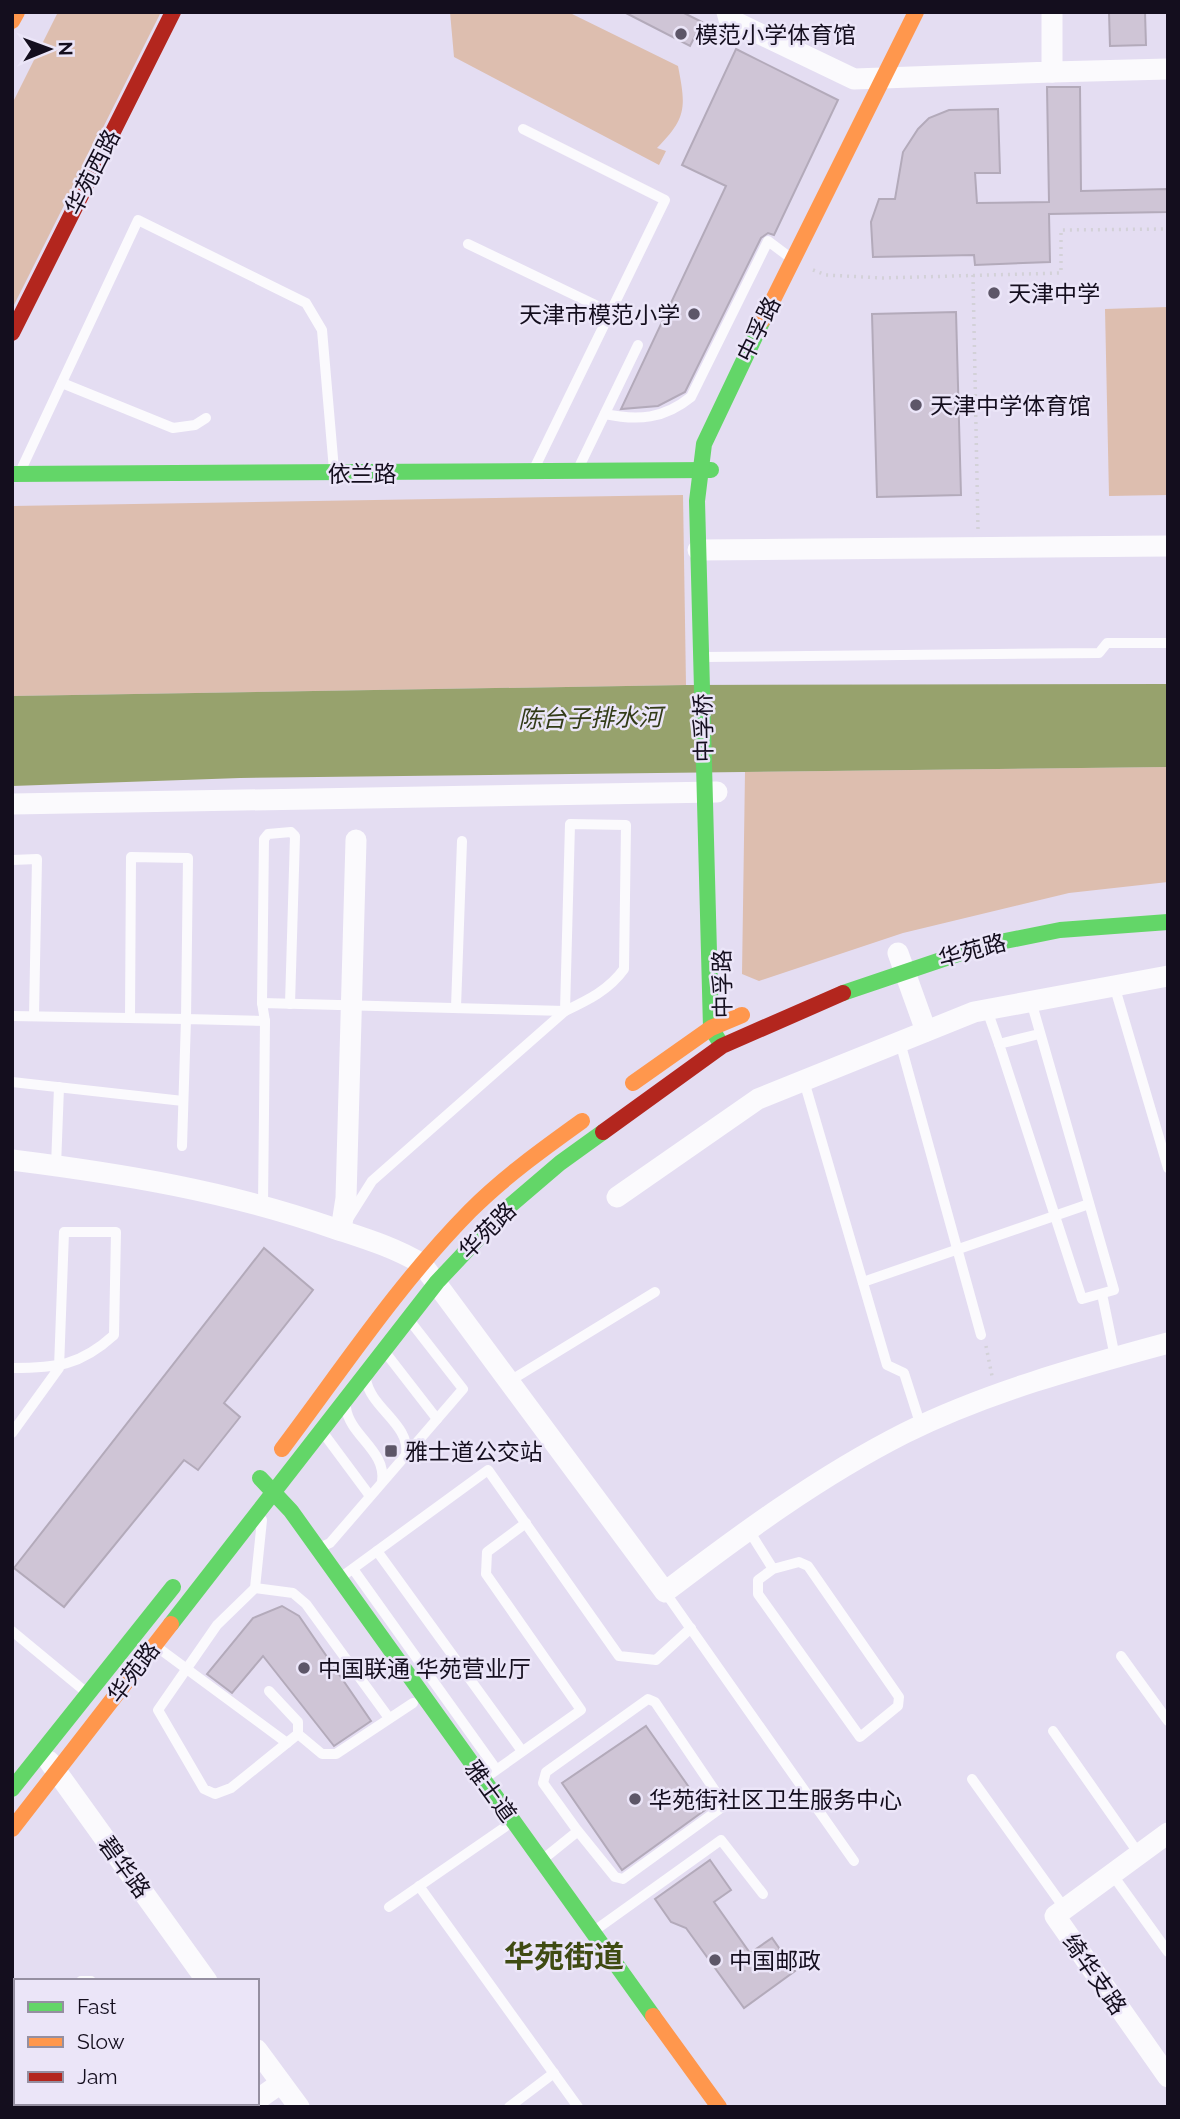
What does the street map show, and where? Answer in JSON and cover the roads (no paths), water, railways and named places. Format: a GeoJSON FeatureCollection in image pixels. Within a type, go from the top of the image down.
{"type":"FeatureCollection","features":[{"type":"Feature","properties":{"kind":"main road"},"geometry":{"type":"LineString","coordinates":[[12,21],[17,12]]}},
{"type":"Feature","properties":{"kind":"main road","name":"华苑西路"},"geometry":{"type":"LineString","coordinates":[[12,333],[173,12]]}},
{"type":"Feature","properties":{"kind":"main road","name":"中孚路"},"geometry":{"type":"LineString","coordinates":[[707,664],[705,470],[714,420],[796,262],[888,76],[916,12]]}},
{"type":"Feature","properties":{"kind":"main road","name":"中孚路"},"geometry":{"type":"LineString","coordinates":[[888,76],[924,12]]}},
{"type":"Feature","properties":{"kind":"main road","name":"依兰路"},"geometry":{"type":"LineString","coordinates":[[15,474],[705,470]]}},
{"type":"Feature","properties":{"kind":"main road","name":"中孚桥"},"geometry":{"type":"LineString","coordinates":[[707,664],[711,788]]}},
{"type":"Feature","properties":{"kind":"main road","name":"中孚路"},"geometry":{"type":"LineString","coordinates":[[711,788],[717,1029]]}},
{"type":"Feature","properties":{"kind":"main road","name":"华苑路"},"geometry":{"type":"LineString","coordinates":[[267,1480],[295,1464],[437,1282],[505,1210],[560,1163],[688,1069],[717,1029],[776,1022],[900,957],[985,945],[1060,930],[1168,922]]}},
{"type":"Feature","properties":{"kind":"main road"},"geometry":{"type":"LineString","coordinates":[[680,1048],[702,1023],[716,993]]}},
{"type":"Feature","properties":{"kind":"main road","name":"华苑路"},"geometry":{"type":"LineString","coordinates":[[615,1096],[680,1048],[757,1009]]}},
{"type":"Feature","properties":{"kind":"main road","name":"华苑路"},"geometry":{"type":"LineString","coordinates":[[12,1829],[58,1773],[154,1645],[267,1480],[422,1264],[491,1192],[594,1112]]}},
{"type":"Feature","properties":{"kind":"main road"},"geometry":{"type":"LineString","coordinates":[[286,1517],[286,1487],[295,1464]]}},
{"type":"Feature","properties":{"kind":"main road","name":"雅士道"},"geometry":{"type":"LineString","coordinates":[[267,1480],[286,1517],[317,1546],[341,1578],[484,1778],[538,1863],[709,2107]]}},
{"type":"Feature","properties":{"kind":"main road","name":"雅士道"},"geometry":{"type":"LineString","coordinates":[[317,1546],[341,1578],[413,1703],[484,1778],[505,1827],[538,1863]]}},
{"type":"Feature","properties":{"kind":"main road","name":"华苑路"},"geometry":{"type":"LineString","coordinates":[[12,1789],[182,1576]]}},
{"type":"Feature","properties":{"kind":"main road","name":"雅士道"},"geometry":{"type":"LineString","coordinates":[[589,1934],[719,2107]]}},
{"type":"Feature","properties":{"kind":"street"},"geometry":{"type":"LineString","coordinates":[[728,16],[759,12]]}},
{"type":"Feature","properties":{"kind":"street"},"geometry":{"type":"LineString","coordinates":[[1052,12],[1052,72]]}},
{"type":"Feature","properties":{"kind":"street"},"geometry":{"type":"LineString","coordinates":[[728,16],[854,79],[1168,69]]}},
{"type":"Feature","properties":{"kind":"street"},"geometry":{"type":"LineString","coordinates":[[704,550],[1168,546]]}},
{"type":"Feature","properties":{"kind":"street"},"geometry":{"type":"LineString","coordinates":[[12,804],[711,788]]}},
{"type":"Feature","properties":{"kind":"street"},"geometry":{"type":"LineString","coordinates":[[341,1230],[346,1198],[356,840]]}},
{"type":"Feature","properties":{"kind":"street"},"geometry":{"type":"LineString","coordinates":[[900,957],[926,1031]]}},
{"type":"Feature","properties":{"kind":"street"},"geometry":{"type":"LineString","coordinates":[[617,1197],[758,1099],[926,1031],[987,1010],[1168,976]]}},
{"type":"Feature","properties":{"kind":"street"},"geometry":{"type":"LineString","coordinates":[[12,1160],[109,1172],[262,1203],[399,1251],[422,1264],[665,1592],[748,1529],[848,1467],[921,1426],[994,1396],[1168,1343]]}},
{"type":"Feature","properties":{"kind":"street","name":"碧华路"},"geometry":{"type":"LineString","coordinates":[[42,1753],[206,1979]]}},
{"type":"Feature","properties":{"kind":"street","name":"绮华支路"},"geometry":{"type":"LineString","coordinates":[[1168,1833],[1055,1916],[1168,2077]]}},
{"type":"Feature","properties":{"kind":"street"},"geometry":{"type":"LineString","coordinates":[[259,2053],[299,2107]]}},
{"type":"Feature","properties":{"kind":"street"},"geometry":{"type":"LineString","coordinates":[[259,2099],[281,2083]]}},
{"type":"Feature","properties":{"kind":"lane"},"geometry":{"type":"LineString","coordinates":[[523,129],[665,200],[533,472]]}},
{"type":"Feature","properties":{"kind":"lane"},"geometry":{"type":"LineString","coordinates":[[15,474],[62,383],[138,220],[306,303],[322,330],[334,473]]}},
{"type":"Feature","properties":{"kind":"lane"},"geometry":{"type":"LineString","coordinates":[[605,414],[627,418],[653,418],[677,409],[691,397],[768,241],[796,262]]}},
{"type":"Feature","properties":{"kind":"lane"},"geometry":{"type":"LineString","coordinates":[[468,244],[610,312]]}},
{"type":"Feature","properties":{"kind":"lane"},"geometry":{"type":"LineString","coordinates":[[578,470],[638,345]]}},
{"type":"Feature","properties":{"kind":"lane"},"geometry":{"type":"LineString","coordinates":[[62,383],[173,428],[195,425],[206,418]]}},
{"type":"Feature","properties":{"kind":"lane"},"geometry":{"type":"LineString","coordinates":[[707,664],[1100,653],[1107,643],[1168,643]]}},
{"type":"Feature","properties":{"kind":"lane"},"geometry":{"type":"LineString","coordinates":[[341,1230],[372,1181],[565,1011],[594,997],[616,980],[624,969],[626,825],[570,824],[565,1011]]}},
{"type":"Feature","properties":{"kind":"lane"},"geometry":{"type":"LineString","coordinates":[[262,1203],[264,839],[268,834],[291,832],[295,836],[290,1004]]}},
{"type":"Feature","properties":{"kind":"lane"},"geometry":{"type":"LineString","coordinates":[[456,1007],[462,841]]}},
{"type":"Feature","properties":{"kind":"lane"},"geometry":{"type":"LineString","coordinates":[[130,1018],[131,858],[188,858],[182,1146]]}},
{"type":"Feature","properties":{"kind":"lane"},"geometry":{"type":"LineString","coordinates":[[12,860],[37,859],[34,1016]]}},
{"type":"Feature","properties":{"kind":"lane"},"geometry":{"type":"LineString","coordinates":[[1114,985],[1168,1168]]}},
{"type":"Feature","properties":{"kind":"lane"},"geometry":{"type":"LineString","coordinates":[[987,1010],[1082,1299],[1114,1290],[1031,1001]]}},
{"type":"Feature","properties":{"kind":"lane"},"geometry":{"type":"LineString","coordinates":[[262,1003],[565,1011]]}},
{"type":"Feature","properties":{"kind":"lane"},"geometry":{"type":"LineString","coordinates":[[12,1016],[265,1021]]}},
{"type":"Feature","properties":{"kind":"lane"},"geometry":{"type":"LineString","coordinates":[[999,1044],[1039,1034]]}},
{"type":"Feature","properties":{"kind":"lane"},"geometry":{"type":"LineString","coordinates":[[900,1042],[981,1335]]}},
{"type":"Feature","properties":{"kind":"lane"},"geometry":{"type":"LineString","coordinates":[[804,1081],[887,1365],[904,1374],[921,1426]]}},
{"type":"Feature","properties":{"kind":"lane"},"geometry":{"type":"LineString","coordinates":[[12,1083],[183,1101]]}},
{"type":"Feature","properties":{"kind":"lane"},"geometry":{"type":"LineString","coordinates":[[56,1166],[59,1087]]}},
{"type":"Feature","properties":{"kind":"lane"},"geometry":{"type":"LineString","coordinates":[[863,1282],[1089,1204]]}},
{"type":"Feature","properties":{"kind":"lane"},"geometry":{"type":"LineString","coordinates":[[12,1368],[59,1368],[101,1347],[114,1335],[116,1232],[64,1232],[59,1368],[12,1433]]}},
{"type":"Feature","properties":{"kind":"lane"},"geometry":{"type":"LineString","coordinates":[[508,1382],[655,1292]]}},
{"type":"Feature","properties":{"kind":"lane"},"geometry":{"type":"LineString","coordinates":[[1102,1294],[1115,1357]]}},
{"type":"Feature","properties":{"kind":"lane"},"geometry":{"type":"LineString","coordinates":[[317,1546],[370,1496],[463,1389],[408,1319]]}},
{"type":"Feature","properties":{"kind":"lane"},"geometry":{"type":"LineString","coordinates":[[384,1350],[437,1419]]}},
{"type":"Feature","properties":{"kind":"lane"},"geometry":{"type":"LineString","coordinates":[[367,1372],[370,1392],[406,1440],[406,1455]]}},
{"type":"Feature","properties":{"kind":"lane"},"geometry":{"type":"LineString","coordinates":[[347,1399],[348,1417],[378,1458],[382,1482]]}},
{"type":"Feature","properties":{"kind":"lane"},"geometry":{"type":"LineString","coordinates":[[322,1431],[370,1496]]}},
{"type":"Feature","properties":{"kind":"lane"},"geometry":{"type":"LineString","coordinates":[[341,1578],[488,1470],[619,1656],[656,1660],[691,1628]]}},
{"type":"Feature","properties":{"kind":"lane"},"geometry":{"type":"LineString","coordinates":[[267,1480],[255,1588],[217,1625],[158,1710],[204,1789],[215,1794],[231,1788],[298,1734]]}},
{"type":"Feature","properties":{"kind":"lane"},"geometry":{"type":"LineString","coordinates":[[484,1778],[581,1710],[486,1574],[487,1552],[526,1523]]}},
{"type":"Feature","properties":{"kind":"lane"},"geometry":{"type":"LineString","coordinates":[[748,1529],[773,1569]]}},
{"type":"Feature","properties":{"kind":"lane"},"geometry":{"type":"LineString","coordinates":[[377,1551],[522,1751]]}},
{"type":"Feature","properties":{"kind":"lane"},"geometry":{"type":"LineString","coordinates":[[799,1562],[808,1566],[899,1697],[898,1706],[860,1737],[758,1594],[758,1580],[773,1569],[799,1562]]}},
{"type":"Feature","properties":{"kind":"lane"},"geometry":{"type":"LineString","coordinates":[[255,1588],[293,1593],[306,1604],[389,1718]]}},
{"type":"Feature","properties":{"kind":"lane"},"geometry":{"type":"LineString","coordinates":[[665,1592],[854,1861]]}},
{"type":"Feature","properties":{"kind":"lane"},"geometry":{"type":"LineString","coordinates":[[12,1631],[106,1708]]}},
{"type":"Feature","properties":{"kind":"lane"},"geometry":{"type":"LineString","coordinates":[[154,1645],[287,1743]]}},
{"type":"Feature","properties":{"kind":"lane"},"geometry":{"type":"LineString","coordinates":[[1121,1656],[1168,1721]]}},
{"type":"Feature","properties":{"kind":"lane"},"geometry":{"type":"LineString","coordinates":[[269,1691],[298,1722],[298,1734]]}},
{"type":"Feature","properties":{"kind":"lane"},"geometry":{"type":"LineString","coordinates":[[648,1699],[655,1702],[722,1801],[721,1808],[623,1879],[615,1877],[577,1830],[543,1783],[546,1772],[648,1699]]}},
{"type":"Feature","properties":{"kind":"lane"},"geometry":{"type":"LineString","coordinates":[[298,1734],[322,1754],[336,1754],[413,1703]]}},
{"type":"Feature","properties":{"kind":"lane"},"geometry":{"type":"LineString","coordinates":[[1053,1731],[1139,1854]]}},
{"type":"Feature","properties":{"kind":"lane"},"geometry":{"type":"LineString","coordinates":[[972,1779],[1065,1909]]}},
{"type":"Feature","properties":{"kind":"lane"},"geometry":{"type":"LineString","coordinates":[[389,1907],[505,1827]]}},
{"type":"Feature","properties":{"kind":"lane"},"geometry":{"type":"LineString","coordinates":[[538,1863],[577,1830]]}},
{"type":"Feature","properties":{"kind":"lane"},"geometry":{"type":"LineString","coordinates":[[589,1934],[721,1840],[763,1894]]}},
{"type":"Feature","properties":{"kind":"lane"},"geometry":{"type":"LineString","coordinates":[[1112,1874],[1168,1951]]}},
{"type":"Feature","properties":{"kind":"lane"},"geometry":{"type":"LineString","coordinates":[[419,1886],[578,2107]]}},
{"type":"Feature","properties":{"kind":"lane"},"geometry":{"type":"LineString","coordinates":[[509,2107],[554,2073]]}},
{"type":"Feature","properties":{"kind":"water","name":"陈台子排水河"},"geometry":{"type":"Polygon","coordinates":[[[1168,684],[1168,767],[240,778],[12,786],[12,696],[686,685],[1168,684]]]}},
{"type":"Feature","properties":{"kind":"place","name":"模范小学体育馆"},"geometry":{"type":"Point","coordinates":[681,34]}},
{"type":"Feature","properties":{"kind":"place","name":"天津中学"},"geometry":{"type":"Point","coordinates":[994,293]}},
{"type":"Feature","properties":{"kind":"place","name":"天津市模范小学"},"geometry":{"type":"Point","coordinates":[694,314]}},
{"type":"Feature","properties":{"kind":"place","name":"天津中学体育馆"},"geometry":{"type":"Point","coordinates":[916,405]}},
{"type":"Feature","properties":{"kind":"place","name":"雅士道公交站"},"geometry":{"type":"Point","coordinates":[391,1451]}},
{"type":"Feature","properties":{"kind":"place","name":"中国联通 华苑营业厅"},"geometry":{"type":"Point","coordinates":[304,1668]}},
{"type":"Feature","properties":{"kind":"place","name":"华苑街社区卫生服务中心"},"geometry":{"type":"Point","coordinates":[635,1799]}},
{"type":"Feature","properties":{"kind":"place","name":"中国邮政"},"geometry":{"type":"Point","coordinates":[715,1960]}},
{"type":"Feature","properties":{"kind":"district","name":"华苑街道"},"geometry":{"type":"Point","coordinates":[564,1956]}}]}
